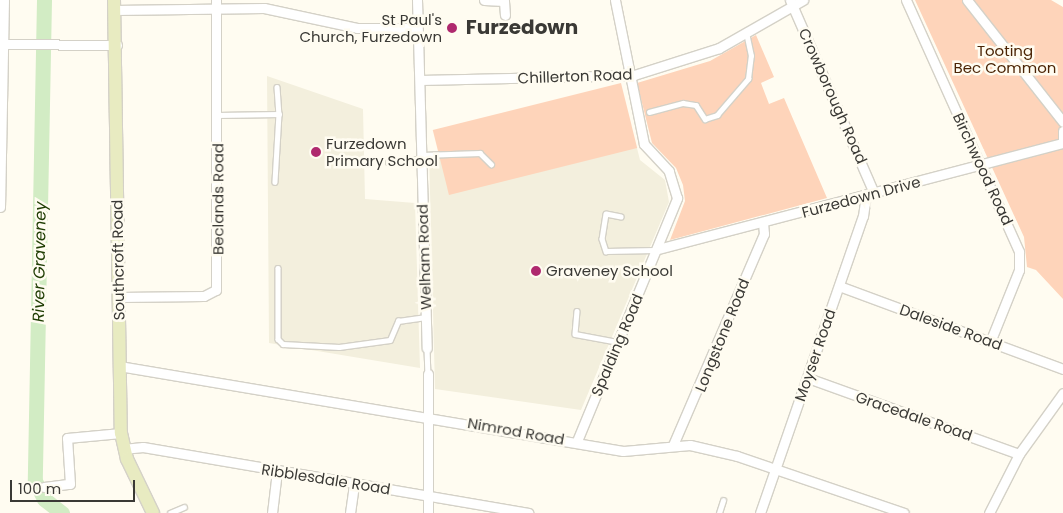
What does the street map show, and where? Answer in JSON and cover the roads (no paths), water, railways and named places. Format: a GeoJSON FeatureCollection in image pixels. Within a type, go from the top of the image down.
{"type":"FeatureCollection","features":[{"type":"Feature","properties":{"kind":"street"},"geometry":{"type":"LineString","coordinates":[[0,207],[4,0]]}},
{"type":"Feature","properties":{"kind":"street","name":"Welham Road"},"geometry":{"type":"LineString","coordinates":[[417,0],[427,348]]}},
{"type":"Feature","properties":{"kind":"street"},"geometry":{"type":"LineString","coordinates":[[484,0],[504,1],[505,15]]}},
{"type":"Feature","properties":{"kind":"street","name":"Spalding Road"},"geometry":{"type":"LineString","coordinates":[[577,441],[675,208],[677,191],[669,171],[644,144],[628,76],[615,0]]}},
{"type":"Feature","properties":{"kind":"street","name":"Chillerton Road"},"geometry":{"type":"LineString","coordinates":[[420,80],[628,76],[694,58],[746,33],[791,3],[803,0]]}},
{"type":"Feature","properties":{"kind":"street","name":"Birchwood Road"},"geometry":{"type":"LineString","coordinates":[[906,0],[981,165],[1020,258],[990,342]]}},
{"type":"Feature","properties":{"kind":"street"},"geometry":{"type":"LineString","coordinates":[[967,0],[1063,122]]}},
{"type":"Feature","properties":{"kind":"street","name":"Crowborough Road"},"geometry":{"type":"LineString","coordinates":[[791,3],[870,194]]}},
{"type":"Feature","properties":{"kind":"street"},"geometry":{"type":"LineString","coordinates":[[114,5],[216,4],[264,8],[357,28],[417,28]]}},
{"type":"Feature","properties":{"kind":"street","name":"Beclands Road"},"geometry":{"type":"LineString","coordinates":[[119,297],[204,296],[216,290],[216,4]]}},
{"type":"Feature","properties":{"kind":"street","name":"Southcroft Road"},"geometry":{"type":"LineString","coordinates":[[114,5],[121,433],[124,449],[154,513]]}},
{"type":"Feature","properties":{"kind":"street"},"geometry":{"type":"LineString","coordinates":[[2,44],[116,45]]}},
{"type":"Feature","properties":{"kind":"street"},"geometry":{"type":"LineString","coordinates":[[1063,131],[1063,142]]}},
{"type":"Feature","properties":{"kind":"street","name":"Furzedown Drive"},"geometry":{"type":"LineString","coordinates":[[658,249],[763,223],[1063,142]]}},
{"type":"Feature","properties":{"kind":"street","name":"Moyser Road"},"geometry":{"type":"LineString","coordinates":[[760,513],[870,194]]}},
{"type":"Feature","properties":{"kind":"street","name":"Longstone Road"},"geometry":{"type":"LineString","coordinates":[[673,445],[764,234],[763,223]]}},
{"type":"Feature","properties":{"kind":"street","name":"Daleside Road"},"geometry":{"type":"LineString","coordinates":[[839,286],[1063,369]]}},
{"type":"Feature","properties":{"kind":"street","name":"Nimrod Road"},"geometry":{"type":"LineString","coordinates":[[119,366],[429,416],[577,441],[623,451],[673,445],[737,456],[904,513]]}},
{"type":"Feature","properties":{"kind":"street","name":"Welham Road"},"geometry":{"type":"LineString","coordinates":[[428,374],[431,496],[428,513]]}},
{"type":"Feature","properties":{"kind":"street","name":"Gracedale Road"},"geometry":{"type":"LineString","coordinates":[[808,378],[1019,454]]}},
{"type":"Feature","properties":{"kind":"street"},"geometry":{"type":"LineString","coordinates":[[989,513],[1019,454],[1063,393]]}},
{"type":"Feature","properties":{"kind":"street"},"geometry":{"type":"LineString","coordinates":[[44,487],[70,484],[67,438],[121,433]]}},
{"type":"Feature","properties":{"kind":"street","name":"Ribblesdale Road"},"geometry":{"type":"LineString","coordinates":[[124,449],[143,447],[528,513]]}},
{"type":"Feature","properties":{"kind":"street"},"geometry":{"type":"LineString","coordinates":[[272,513],[277,471]]}},
{"type":"Feature","properties":{"kind":"street"},"geometry":{"type":"LineString","coordinates":[[350,513],[354,483]]}},
{"type":"Feature","properties":{"kind":"lane"},"geometry":{"type":"LineString","coordinates":[[649,112],[683,102],[696,105],[705,119],[717,115],[748,79],[751,56],[746,33]]}},
{"type":"Feature","properties":{"kind":"lane"},"geometry":{"type":"LineString","coordinates":[[275,182],[279,114],[277,87]]}},
{"type":"Feature","properties":{"kind":"lane"},"geometry":{"type":"LineString","coordinates":[[217,114],[279,114]]}},
{"type":"Feature","properties":{"kind":"lane"},"geometry":{"type":"LineString","coordinates":[[388,162],[480,152],[491,164]]}},
{"type":"Feature","properties":{"kind":"lane"},"geometry":{"type":"LineString","coordinates":[[620,217],[606,214],[602,239],[606,251],[658,249]]}},
{"type":"Feature","properties":{"kind":"lane"},"geometry":{"type":"LineString","coordinates":[[278,268],[278,339],[283,344],[339,347],[390,340],[398,321],[426,317]]}},
{"type":"Feature","properties":{"kind":"lane"},"geometry":{"type":"LineString","coordinates":[[578,311],[575,334],[618,342]]}},
{"type":"Feature","properties":{"kind":"lane","name":"Welham Road"},"geometry":{"type":"LineString","coordinates":[[427,348],[428,374]]}},
{"type":"Feature","properties":{"kind":"lane"},"geometry":{"type":"LineString","coordinates":[[719,513],[723,502]]}},
{"type":"Feature","properties":{"kind":"lane"},"geometry":{"type":"LineString","coordinates":[[170,513],[184,507]]}},
{"type":"Feature","properties":{"kind":"waterway","name":"River Graveney"},"geometry":{"type":"LineString","coordinates":[[44,0],[35,481],[44,499],[62,513]]}},
{"type":"Feature","properties":{"kind":"place","name":"St Paul's Church, Furzedown"},"geometry":{"type":"Point","coordinates":[452,28]}},
{"type":"Feature","properties":{"kind":"place","name":"Furzedown Primary School"},"geometry":{"type":"Point","coordinates":[316,152]}},
{"type":"Feature","properties":{"kind":"place","name":"Graveney School"},"geometry":{"type":"Point","coordinates":[536,271]}},
{"type":"Feature","properties":{"kind":"district","name":"Furzedown"},"geometry":{"type":"Point","coordinates":[522,27]}},
{"type":"Feature","properties":{"kind":"park label","name":"Tooting Bec Common"},"geometry":{"type":"Point","coordinates":[1005,58]}}]}
